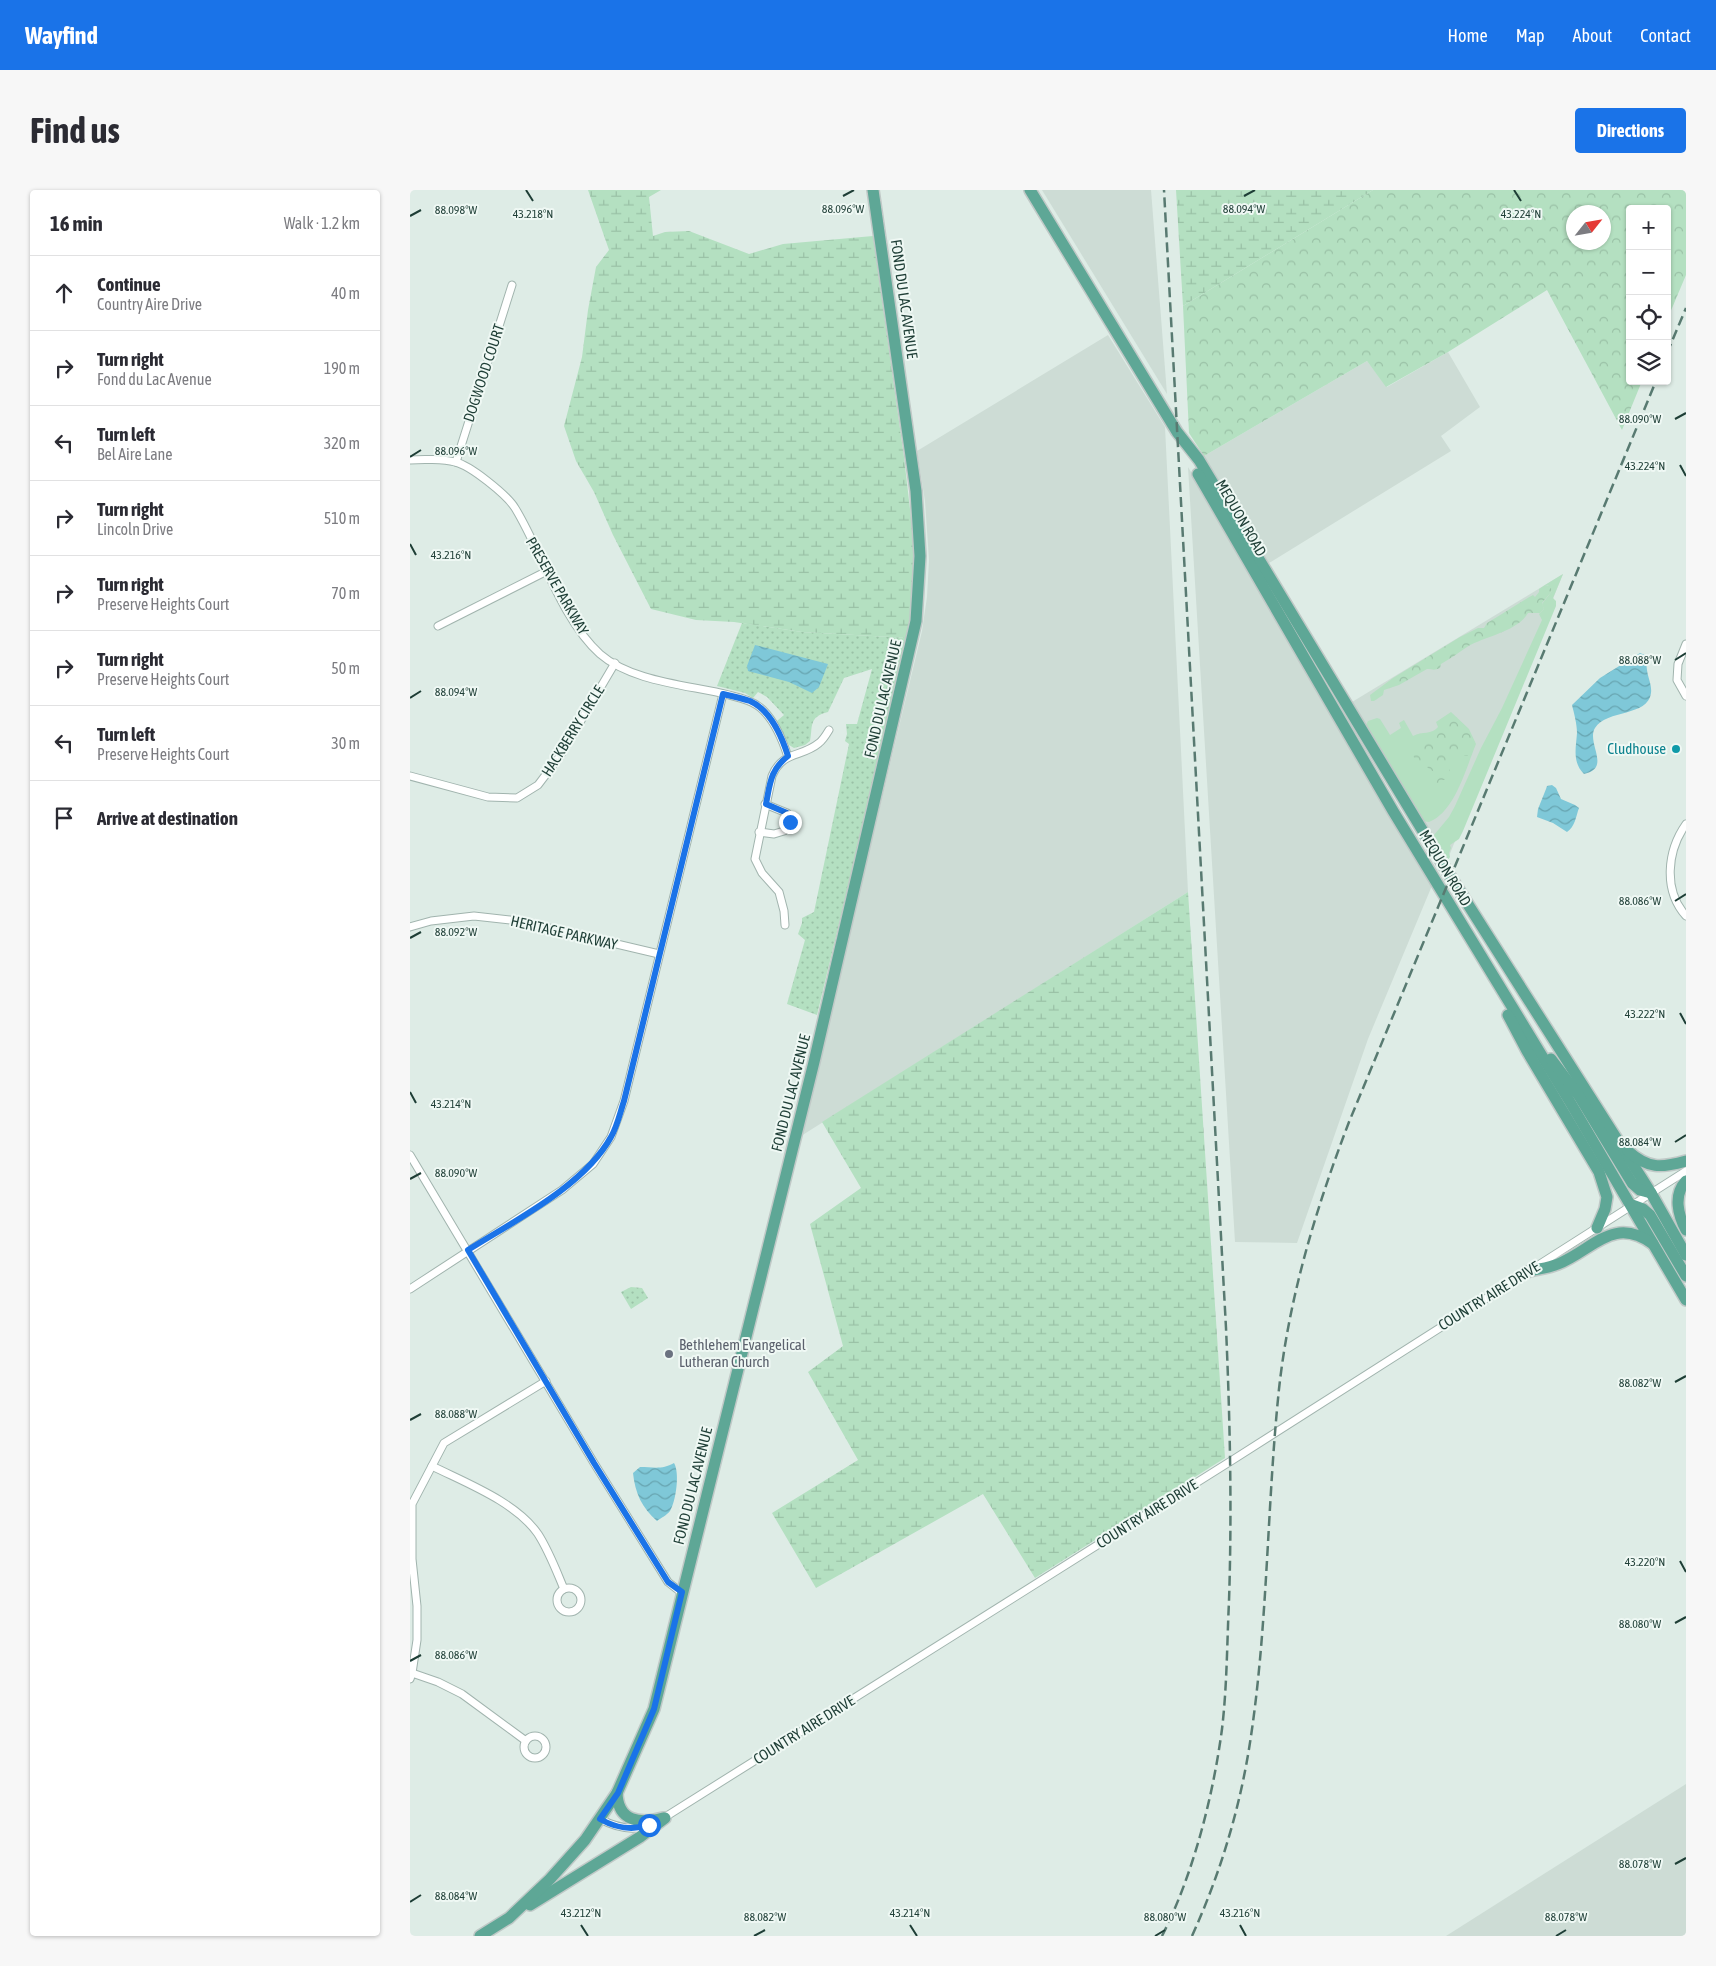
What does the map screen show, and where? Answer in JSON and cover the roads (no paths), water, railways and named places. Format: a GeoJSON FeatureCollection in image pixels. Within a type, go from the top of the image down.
{"type":"FeatureCollection","features":[{"type":"Feature","properties":{"kind":"main road","name":"FOND DU LAC AVENUE"},"geometry":{"type":"LineString","coordinates":[[480,1936],[509,1918],[550,1879],[600,1819],[618,1793],[654,1709],[812,1071],[916,621],[920,556],[916,491],[873,190]]}},
{"type":"Feature","properties":{"kind":"main road","name":"MEQUON ROAD"},"geometry":{"type":"LineString","coordinates":[[1030,190],[1187,447],[1199,460],[1450,876],[1651,1193],[1686,1255]]}},
{"type":"Feature","properties":{"kind":"main road","name":"MEQUON ROAD"},"geometry":{"type":"LineString","coordinates":[[1187,447],[1193,464],[1394,811],[1632,1205],[1686,1300]]}},
{"type":"Feature","properties":{"kind":"main road"},"geometry":{"type":"LineString","coordinates":[[1501,989],[1506,1010],[1527,1051],[1588,1153],[1605,1187],[1607,1197],[1605,1209],[1596,1228]]}},
{"type":"Feature","properties":{"kind":"main road"},"geometry":{"type":"LineString","coordinates":[[1518,1017],[1537,1039],[1579,1096],[1632,1183],[1640,1190],[1651,1193]]}},
{"type":"Feature","properties":{"kind":"main road"},"geometry":{"type":"LineString","coordinates":[[1621,1145],[1636,1158],[1654,1166],[1665,1167],[1686,1162]]}},
{"type":"Feature","properties":{"kind":"main road"},"geometry":{"type":"LineString","coordinates":[[1686,1181],[1679,1190],[1678,1201],[1679,1211],[1686,1230]]}},
{"type":"Feature","properties":{"kind":"main road"},"geometry":{"type":"LineString","coordinates":[[1632,1205],[1644,1209],[1650,1214],[1686,1276]]}},
{"type":"Feature","properties":{"kind":"main road"},"geometry":{"type":"LineString","coordinates":[[1527,1272],[1558,1264],[1608,1235],[1621,1232],[1638,1234],[1655,1245]]}},
{"type":"Feature","properties":{"kind":"main road"},"geometry":{"type":"LineString","coordinates":[[618,1793],[621,1807],[632,1819],[639,1822],[665,1818]]}},
{"type":"Feature","properties":{"kind":"main road"},"geometry":{"type":"LineString","coordinates":[[509,1918],[640,1837],[665,1818]]}},
{"type":"Feature","properties":{"kind":"street","name":"DOGWOOD COURT"},"geometry":{"type":"LineString","coordinates":[[456,462],[512,285]]}},
{"type":"Feature","properties":{"kind":"street","name":"PRESERVE PARKWAY"},"geometry":{"type":"LineString","coordinates":[[410,460],[456,462],[490,483],[514,506],[578,629],[601,654],[624,668],[657,679],[749,700],[762,709],[779,736],[788,756]]}},
{"type":"Feature","properties":{"kind":"street"},"geometry":{"type":"LineString","coordinates":[[438,626],[547,571]]}},
{"type":"Feature","properties":{"kind":"street"},"geometry":{"type":"LineString","coordinates":[[1686,644],[1678,664],[1677,680],[1686,696]]}},
{"type":"Feature","properties":{"kind":"street","name":"HACKBERRY CIRCLE"},"geometry":{"type":"LineString","coordinates":[[410,776],[488,797],[517,798],[538,786],[560,756],[615,663]]}},
{"type":"Feature","properties":{"kind":"street"},"geometry":{"type":"LineString","coordinates":[[410,1288],[562,1190],[592,1164],[612,1137],[624,1101],[658,954],[723,694]]}},
{"type":"Feature","properties":{"kind":"street"},"geometry":{"type":"LineString","coordinates":[[785,925],[783,904],[779,892],[762,873],[755,860],[772,776],[776,768],[788,756],[820,743],[829,730]]}},
{"type":"Feature","properties":{"kind":"street"},"geometry":{"type":"LineString","coordinates":[[760,832],[774,834],[784,832],[790,822],[787,813],[766,804]]}},
{"type":"Feature","properties":{"kind":"street"},"geometry":{"type":"LineString","coordinates":[[1686,824],[1678,835],[1671,858],[1671,888],[1686,916]]}},
{"type":"Feature","properties":{"kind":"street","name":"HERITAGE PARKWAY"},"geometry":{"type":"LineString","coordinates":[[410,927],[431,921],[474,916],[519,921],[658,954]]}},
{"type":"Feature","properties":{"kind":"street"},"geometry":{"type":"LineString","coordinates":[[410,1155],[594,1463],[668,1582],[682,1592]]}},
{"type":"Feature","properties":{"kind":"street","name":"COUNTRY AIRE DRIVE"},"geometry":{"type":"LineString","coordinates":[[600,1819],[619,1827],[634,1828],[649,1825],[665,1818],[1686,1171]]}},
{"type":"Feature","properties":{"kind":"street"},"geometry":{"type":"LineString","coordinates":[[526,1742],[462,1694],[438,1682],[411,1676],[416,1640],[417,1606],[411,1559],[412,1504],[444,1443],[474,1423],[546,1381]]}},
{"type":"Feature","properties":{"kind":"street"},"geometry":{"type":"LineString","coordinates":[[432,1466],[512,1508],[537,1532],[549,1552],[564,1589]]}},
{"type":"Feature","properties":{"kind":"water"},"geometry":{"type":"Polygon","coordinates":[[[755,645],[828,664],[819,687],[812,693],[789,682],[748,671],[747,666],[755,645]]]}},
{"type":"Feature","properties":{"kind":"water"},"geometry":{"type":"Polygon","coordinates":[[[1640,653],[1646,657],[1647,673],[1651,687],[1648,701],[1635,710],[1608,718],[1595,728],[1593,741],[1597,754],[1596,766],[1592,771],[1584,774],[1576,760],[1577,730],[1572,705],[1600,678],[1640,653]]]}},
{"type":"Feature","properties":{"kind":"water"},"geometry":{"type":"Polygon","coordinates":[[[1552,785],[1556,788],[1561,799],[1579,808],[1574,824],[1567,832],[1553,823],[1537,817],[1538,809],[1547,786],[1552,785]]]}},
{"type":"Feature","properties":{"kind":"water"},"geometry":{"type":"Polygon","coordinates":[[[674,1463],[677,1480],[674,1501],[670,1511],[657,1521],[640,1500],[635,1487],[633,1473],[640,1467],[661,1467],[674,1463]]]}},
{"type":"Feature","properties":{"kind":"railway"},"geometry":{"type":"LineString","coordinates":[[1162,1936],[1192,1862],[1207,1808],[1218,1755],[1226,1681],[1230,1567],[1226,1328],[1164,190]]}},
{"type":"Feature","properties":{"kind":"railway"},"geometry":{"type":"LineString","coordinates":[[1671,344],[1686,308]]}},
{"type":"Feature","properties":{"kind":"railway"},"geometry":{"type":"LineString","coordinates":[[1192,1936],[1229,1838],[1247,1762],[1261,1649],[1279,1389],[1290,1321],[1305,1253],[1349,1122],[1654,385]]}},
{"type":"Feature","properties":{"kind":"place","name":"Cludhouse"},"geometry":{"type":"Point","coordinates":[1676,749]}},
{"type":"Feature","properties":{"kind":"place","name":"Bethlehem Evangelical Lutheran Church"},"geometry":{"type":"Point","coordinates":[669,1354]}}]}
